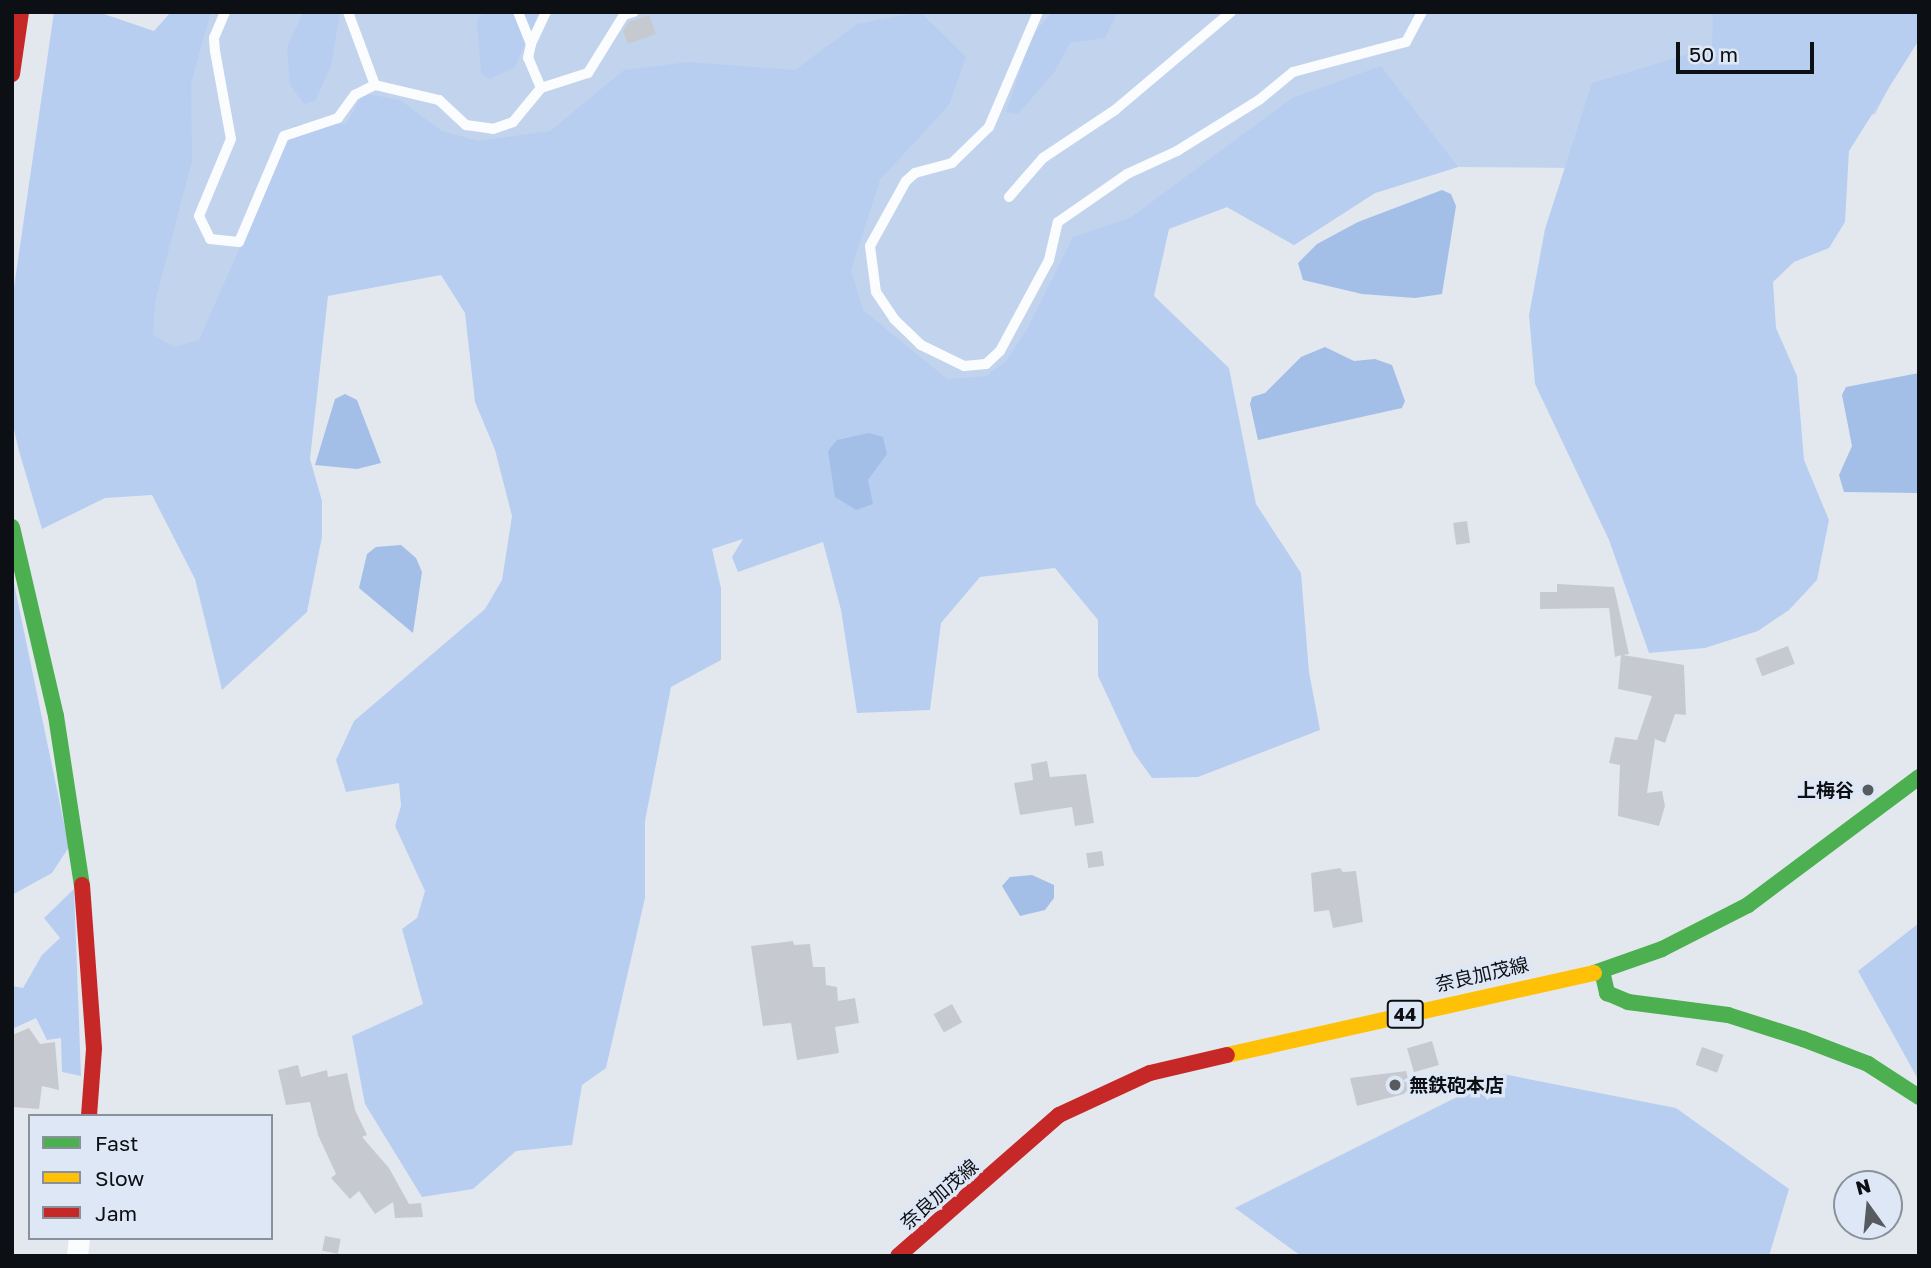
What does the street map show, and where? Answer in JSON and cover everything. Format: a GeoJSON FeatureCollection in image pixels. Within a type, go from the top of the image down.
{"type":"FeatureCollection","features":[{"type":"Feature","properties":{"kind":"main road"},"geometry":{"type":"LineString","coordinates":[[12,74],[21,12]]}},
{"type":"Feature","properties":{"kind":"main road"},"geometry":{"type":"LineString","coordinates":[[12,527],[56,716],[80,859],[93,1049],[89,1114]]}},
{"type":"Feature","properties":{"kind":"main road","name":"奈良加茂線"},"geometry":{"type":"LineString","coordinates":[[898,1256],[1059,1115],[1150,1073],[1514,987],[1602,971],[1713,926],[1919,776]]}},
{"type":"Feature","properties":{"kind":"main road"},"geometry":{"type":"LineString","coordinates":[[1602,971],[1608,993],[1628,1002],[1728,1015],[1803,1039],[1868,1065],[1919,1097]]}},
{"type":"Feature","properties":{"kind":"lane"},"geometry":{"type":"LineString","coordinates":[[225,12],[214,38],[231,139],[199,216],[210,239],[239,242],[284,136],[338,118],[355,95],[375,85],[439,100],[466,125],[493,130],[513,122],[541,88],[588,73],[624,15],[634,12]]}},
{"type":"Feature","properties":{"kind":"lane"},"geometry":{"type":"LineString","coordinates":[[348,12],[375,85]]}},
{"type":"Feature","properties":{"kind":"lane"},"geometry":{"type":"LineString","coordinates":[[518,12],[531,44]]}},
{"type":"Feature","properties":{"kind":"lane"},"geometry":{"type":"LineString","coordinates":[[541,88],[528,58],[531,44],[546,12]]}},
{"type":"Feature","properties":{"kind":"lane"},"geometry":{"type":"LineString","coordinates":[[1038,12],[989,127],[952,163],[915,173],[906,181],[870,246],[876,292],[894,319],[921,345],[964,366],[986,364],[1000,352],[1049,260],[1058,222],[1127,174],[1177,151],[1259,100],[1293,72],[1406,42],[1422,12]]}},
{"type":"Feature","properties":{"kind":"lane"},"geometry":{"type":"LineString","coordinates":[[1009,197],[1043,158],[1115,110],[1231,12]]}},
{"type":"Feature","properties":{"kind":"shaded area"},"geometry":{"type":"Polygon","coordinates":[[[54,12],[98,12],[154,31],[171,12],[211,12],[191,83],[192,161],[155,302],[153,335],[174,347],[199,340],[294,125],[346,124],[363,93],[400,100],[442,131],[478,141],[550,131],[624,70],[689,62],[795,70],[857,24],[920,12],[966,57],[949,105],[880,180],[851,270],[863,310],[947,379],[986,376],[1006,361],[1026,331],[1073,237],[1130,218],[1292,98],[1381,66],[1458,167],[1375,193],[1294,245],[1227,207],[1169,229],[1154,296],[1229,368],[1256,504],[1301,573],[1309,672],[1320,730],[1198,777],[1152,778],[1134,753],[1098,676],[1098,620],[1055,568],[980,577],[941,623],[930,710],[857,713],[841,610],[823,542],[738,572],[732,557],[743,539],[712,549],[721,588],[721,660],[671,687],[645,821],[645,898],[606,1068],[582,1085],[572,1145],[516,1151],[473,1189],[422,1197],[365,1104],[352,1036],[423,1004],[402,929],[417,918],[425,891],[395,826],[401,806],[399,783],[346,792],[336,760],[354,721],[485,609],[502,580],[512,516],[495,450],[475,402],[465,313],[441,275],[328,296],[310,459],[322,501],[322,537],[307,612],[222,690],[195,579],[152,495],[105,498],[42,529],[19,451],[12,421],[12,301],[54,12]]]}},
{"type":"Feature","properties":{"kind":"shaded area"},"geometry":{"type":"Polygon","coordinates":[[[171,12],[1919,12],[1915,38],[1875,114],[1578,168],[1458,167],[1375,193],[1294,245],[1227,207],[1169,228],[1138,293],[927,421],[513,171],[188,373],[108,352],[171,12]]]}},
{"type":"Feature","properties":{"kind":"shaded area"},"geometry":{"type":"Polygon","coordinates":[[[303,12],[340,12],[331,66],[315,101],[304,104],[290,85],[287,48],[303,12]]]}},
{"type":"Feature","properties":{"kind":"shaded area"},"geometry":{"type":"Polygon","coordinates":[[[483,12],[539,12],[515,67],[490,79],[481,74],[477,21],[483,12]]]}},
{"type":"Feature","properties":{"kind":"shaded area"},"geometry":{"type":"Polygon","coordinates":[[[1052,12],[1118,12],[1105,38],[1070,43],[1055,71],[1018,114],[1006,112],[1032,36],[1052,12]]]}},
{"type":"Feature","properties":{"kind":"shaded area"},"geometry":{"type":"Polygon","coordinates":[[[1713,12],[1919,12],[1919,40],[1849,151],[1845,222],[1829,248],[1794,262],[1773,282],[1776,328],[1797,376],[1804,460],[1829,520],[1817,580],[1789,610],[1758,631],[1705,648],[1649,653],[1609,540],[1535,384],[1529,315],[1545,229],[1592,83],[1712,47],[1713,12]]]}},
{"type":"Feature","properties":{"kind":"shaded area"},"geometry":{"type":"Polygon","coordinates":[[[1442,190],[1451,194],[1456,206],[1442,294],[1415,298],[1362,294],[1303,280],[1298,263],[1317,244],[1358,222],[1442,190]]]}},
{"type":"Feature","properties":{"kind":"shaded area"},"geometry":{"type":"Polygon","coordinates":[[[1325,347],[1354,361],[1375,359],[1392,365],[1405,401],[1402,408],[1258,440],[1250,404],[1252,397],[1265,393],[1301,357],[1325,347]]]}},
{"type":"Feature","properties":{"kind":"shaded area"},"geometry":{"type":"Polygon","coordinates":[[[1919,373],[1919,493],[1844,492],[1839,475],[1852,446],[1842,395],[1846,387],[1919,373]]]}},
{"type":"Feature","properties":{"kind":"shaded area"},"geometry":{"type":"Polygon","coordinates":[[[345,394],[357,400],[381,463],[357,469],[315,465],[335,399],[345,394]]]}},
{"type":"Feature","properties":{"kind":"shaded area"},"geometry":{"type":"Polygon","coordinates":[[[869,433],[883,437],[887,454],[868,480],[873,504],[856,510],[835,497],[828,451],[837,440],[869,433]]]}},
{"type":"Feature","properties":{"kind":"shaded area"},"geometry":{"type":"Polygon","coordinates":[[[401,545],[416,558],[422,572],[413,633],[359,588],[367,554],[376,547],[401,545]]]}},
{"type":"Feature","properties":{"kind":"shaded area"},"geometry":{"type":"Polygon","coordinates":[[[12,574],[69,847],[52,873],[12,895],[12,574]]]}},
{"type":"Feature","properties":{"kind":"shaded area"},"geometry":{"type":"Polygon","coordinates":[[[1032,875],[1054,885],[1054,898],[1045,910],[1020,916],[1002,886],[1010,877],[1032,875]]]}},
{"type":"Feature","properties":{"kind":"shaded area"},"geometry":{"type":"Polygon","coordinates":[[[74,889],[81,1076],[62,1072],[61,1038],[47,1040],[36,1018],[12,1029],[12,986],[23,988],[42,955],[60,938],[44,918],[74,889]]]}},
{"type":"Feature","properties":{"kind":"shaded area"},"geometry":{"type":"Polygon","coordinates":[[[1919,923],[1919,1081],[1858,971],[1919,923]]]}},
{"type":"Feature","properties":{"kind":"shaded area"},"geometry":{"type":"Polygon","coordinates":[[[1503,1074],[1676,1108],[1789,1189],[1769,1256],[1301,1256],[1235,1208],[1503,1074]]]}},
{"type":"Feature","properties":{"kind":"building"},"geometry":{"type":"Polygon","coordinates":[[[649,15],[656,34],[628,44],[623,31],[629,22],[649,15]]]}},
{"type":"Feature","properties":{"kind":"building"},"geometry":{"type":"Polygon","coordinates":[[[1467,521],[1470,543],[1456,545],[1453,523],[1467,521]]]}},
{"type":"Feature","properties":{"kind":"building"},"geometry":{"type":"Polygon","coordinates":[[[1557,584],[1614,587],[1629,654],[1623,655],[1684,665],[1686,715],[1675,714],[1665,743],[1655,739],[1647,793],[1662,791],[1665,806],[1659,826],[1618,816],[1620,765],[1609,763],[1615,737],[1637,740],[1652,696],[1618,689],[1621,655],[1615,657],[1609,608],[1540,609],[1540,592],[1557,592],[1557,584]]]}},
{"type":"Feature","properties":{"kind":"building"},"geometry":{"type":"Polygon","coordinates":[[[1788,646],[1795,664],[1762,676],[1755,659],[1788,646]]]}},
{"type":"Feature","properties":{"kind":"building"},"geometry":{"type":"Polygon","coordinates":[[[1047,761],[1050,777],[1086,774],[1094,823],[1075,826],[1072,807],[1020,815],[1014,783],[1033,780],[1031,764],[1047,761]]]}},
{"type":"Feature","properties":{"kind":"building"},"geometry":{"type":"Polygon","coordinates":[[[1102,851],[1104,866],[1088,868],[1086,853],[1102,851]]]}},
{"type":"Feature","properties":{"kind":"building"},"geometry":{"type":"Polygon","coordinates":[[[1340,868],[1343,872],[1356,871],[1363,922],[1333,928],[1329,910],[1314,912],[1311,873],[1340,868]]]}},
{"type":"Feature","properties":{"kind":"building"},"geometry":{"type":"Polygon","coordinates":[[[793,941],[794,945],[810,944],[813,967],[825,967],[826,985],[837,987],[838,1001],[855,998],[859,1023],[835,1027],[839,1053],[797,1060],[791,1023],[763,1026],[751,946],[793,941]]]}},
{"type":"Feature","properties":{"kind":"building"},"geometry":{"type":"Polygon","coordinates":[[[952,1004],[962,1022],[944,1033],[934,1014],[952,1004]]]}},
{"type":"Feature","properties":{"kind":"building"},"geometry":{"type":"Polygon","coordinates":[[[29,1028],[40,1044],[55,1042],[59,1090],[42,1086],[39,1109],[12,1107],[12,1035],[29,1028]]]}},
{"type":"Feature","properties":{"kind":"building"},"geometry":{"type":"Polygon","coordinates":[[[1432,1041],[1439,1065],[1414,1072],[1407,1048],[1432,1041]]]}},
{"type":"Feature","properties":{"kind":"building"},"geometry":{"type":"Polygon","coordinates":[[[1702,1047],[1724,1055],[1717,1073],[1696,1065],[1702,1047]]]}},
{"type":"Feature","properties":{"kind":"building"},"geometry":{"type":"Polygon","coordinates":[[[298,1065],[301,1077],[327,1070],[328,1077],[347,1073],[355,1110],[367,1135],[362,1137],[389,1168],[409,1204],[421,1203],[423,1217],[395,1218],[393,1202],[375,1214],[359,1191],[350,1199],[331,1178],[336,1174],[318,1135],[310,1102],[286,1105],[278,1070],[298,1065]]]}},
{"type":"Feature","properties":{"kind":"building"},"geometry":{"type":"Polygon","coordinates":[[[1406,1071],[1412,1092],[1357,1106],[1350,1078],[1406,1071]]]}},
{"type":"Feature","properties":{"kind":"building"},"geometry":{"type":"Polygon","coordinates":[[[325,1236],[341,1239],[338,1254],[322,1251],[325,1236]]]}},
{"type":"Feature","properties":{"kind":"traffic: fast"},"geometry":{"type":"LineString","coordinates":[[12,527],[56,716],[82,885]]}},
{"type":"Feature","properties":{"kind":"traffic: fast"},"geometry":{"type":"LineString","coordinates":[[1594,973],[1662,949],[1748,905],[1919,777]]}},
{"type":"Feature","properties":{"kind":"traffic: fast"},"geometry":{"type":"LineString","coordinates":[[1602,971],[1607,993],[1628,1002],[1728,1015],[1803,1039],[1868,1064],[1919,1097]]}},
{"type":"Feature","properties":{"kind":"traffic: slow"},"geometry":{"type":"LineString","coordinates":[[1227,1055],[1594,973]]}},
{"type":"Feature","properties":{"kind":"traffic: jam"},"geometry":{"type":"LineString","coordinates":[[12,74],[21,12]]}},
{"type":"Feature","properties":{"kind":"traffic: jam"},"geometry":{"type":"LineString","coordinates":[[82,885],[94,1049],[89,1114]]}},
{"type":"Feature","properties":{"kind":"traffic: jam"},"geometry":{"type":"LineString","coordinates":[[898,1256],[1059,1115],[1150,1073],[1227,1055]]}},
{"type":"Feature","properties":{"kind":"place","name":"上梅谷"},"geometry":{"type":"Point","coordinates":[1868,790]}},
{"type":"Feature","properties":{"kind":"place","name":"無鉄砲本店"},"geometry":{"type":"Point","coordinates":[1395,1085]}}]}
